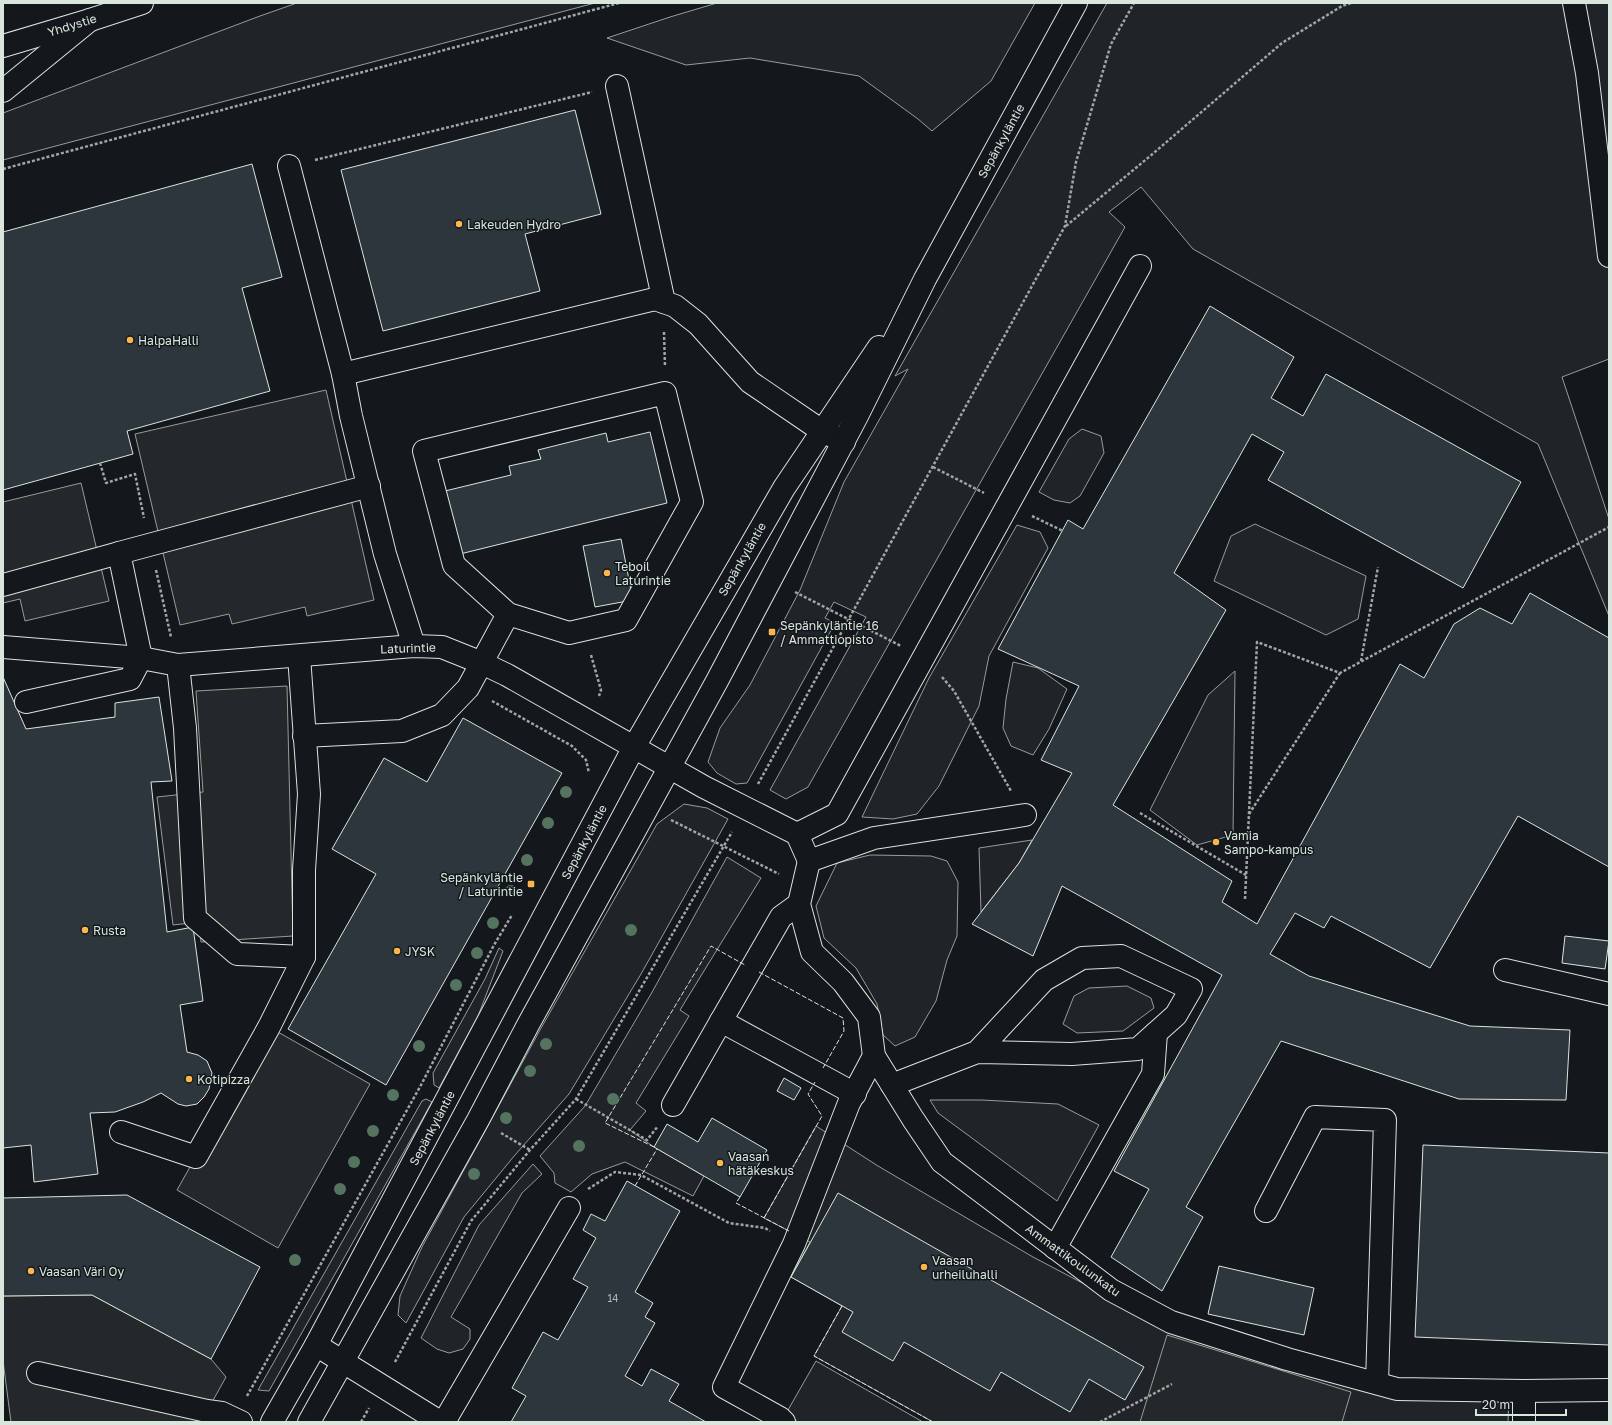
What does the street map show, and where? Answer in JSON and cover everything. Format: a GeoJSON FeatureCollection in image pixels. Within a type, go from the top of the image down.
{"type":"FeatureCollection","features":[{"type":"Feature","properties":{"kind":"main road","name":"Yhdystie"},"geometry":{"type":"LineString","coordinates":[[3,46],[142,3]]}},
{"type":"Feature","properties":{"kind":"main road","name":"Sepänkyläntie"},"geometry":{"type":"LineString","coordinates":[[309,1422],[478,1120],[725,666],[844,442],[925,278],[1076,3]]}},
{"type":"Feature","properties":{"kind":"main road"},"geometry":{"type":"LineString","coordinates":[[1574,3],[1587,74],[1609,256]]}},
{"type":"Feature","properties":{"kind":"main road"},"geometry":{"type":"LineString","coordinates":[[3,91],[90,20]]}},
{"type":"Feature","properties":{"kind":"main road"},"geometry":{"type":"LineString","coordinates":[[617,86],[664,302]]}},
{"type":"Feature","properties":{"kind":"main road"},"geometry":{"type":"LineString","coordinates":[[289,166],[343,374],[351,416],[386,554],[414,646]]}},
{"type":"Feature","properties":{"kind":"main road"},"geometry":{"type":"LineString","coordinates":[[1025,815],[874,838],[809,861],[797,834],[837,814],[1140,266]]}},
{"type":"Feature","properties":{"kind":"main road","name":"Sepänkyläntie"},"geometry":{"type":"LineString","coordinates":[[272,1422],[316,1345],[634,747],[784,488],[925,278]]}},
{"type":"Feature","properties":{"kind":"main road"},"geometry":{"type":"LineString","coordinates":[[343,374],[655,299],[675,306],[698,324],[750,382],[822,431],[844,442]]}},
{"type":"Feature","properties":{"kind":"main road"},"geometry":{"type":"LineString","coordinates":[[665,393],[692,502],[626,620],[569,633],[508,614],[454,565],[424,451],[665,393]]}},
{"type":"Feature","properties":{"kind":"main road"},"geometry":{"type":"LineString","coordinates":[[3,585],[369,486]]}},
{"type":"Feature","properties":{"kind":"main road"},"geometry":{"type":"LineString","coordinates":[[26,702],[130,679],[141,658],[119,553]]}},
{"type":"Feature","properties":{"kind":"main road"},"geometry":{"type":"LineString","coordinates":[[304,736],[402,731],[442,715],[468,688],[508,614]]}},
{"type":"Feature","properties":{"kind":"main road","name":"Laturintie"},"geometry":{"type":"LineString","coordinates":[[3,646],[141,658],[178,665],[414,646],[442,647],[482,663],[669,767],[797,834]]}},
{"type":"Feature","properties":{"kind":"main road"},"geometry":{"type":"LineString","coordinates":[[121,1132],[196,1157],[269,1027],[304,958],[304,870],[309,794],[299,656]]}},
{"type":"Feature","properties":{"kind":"main road"},"geometry":{"type":"LineString","coordinates":[[178,665],[184,728],[195,918],[237,954],[304,958]]}},
{"type":"Feature","properties":{"kind":"main road","name":"Ammattikoulunkatu"},"geometry":{"type":"LineString","coordinates":[[809,861],[801,895],[812,952],[843,982],[869,1017],[874,1056],[942,1162],[1111,1290],[1171,1322],[1287,1359],[1398,1389],[1524,1391],[1609,1390]]}},
{"type":"Feature","properties":{"kind":"main road"},"geometry":{"type":"LineString","coordinates":[[673,1106],[780,917],[801,895]]}},
{"type":"Feature","properties":{"kind":"main road"},"geometry":{"type":"LineString","coordinates":[[892,1085],[977,1052],[1072,1054],[1138,1049],[1176,1015],[1191,989],[1121,956],[1082,958],[1044,980],[977,1052]]}},
{"type":"Feature","properties":{"kind":"main road"},"geometry":{"type":"LineString","coordinates":[[1505,970],[1609,994]]}},
{"type":"Feature","properties":{"kind":"main road"},"geometry":{"type":"LineString","coordinates":[[720,1021],[855,1094]]}},
{"type":"Feature","properties":{"kind":"main road"},"geometry":{"type":"LineString","coordinates":[[1055,1248],[1153,1074],[1156,1033]]}},
{"type":"Feature","properties":{"kind":"main road"},"geometry":{"type":"LineString","coordinates":[[784,1422],[780,1418],[724,1387],[794,1244],[849,1103],[874,1056]]}},
{"type":"Feature","properties":{"kind":"main road"},"geometry":{"type":"LineString","coordinates":[[1266,1211],[1315,1117],[1385,1120],[1378,1383]]}},
{"type":"Feature","properties":{"kind":"main road"},"geometry":{"type":"LineString","coordinates":[[444,1422],[569,1208]]}},
{"type":"Feature","properties":{"kind":"main road"},"geometry":{"type":"LineString","coordinates":[[316,1345],[440,1422]]}},
{"type":"Feature","properties":{"kind":"main road"},"geometry":{"type":"LineString","coordinates":[[38,1373],[207,1411],[222,1413],[238,1420]]}},
{"type":"Feature","properties":{"kind":"main road"},"geometry":{"type":"LineString","coordinates":[[1524,1391],[1524,1422]]}},
{"type":"Feature","properties":{"kind":"path"},"geometry":{"type":"LineString","coordinates":[[3,170],[619,3]]}},
{"type":"Feature","properties":{"kind":"path"},"geometry":{"type":"LineString","coordinates":[[361,1422],[413,1330],[471,1221],[530,1150],[576,1100],[724,846],[1065,226],[1076,162],[1111,44],[1134,3]]}},
{"type":"Feature","properties":{"kind":"path"},"geometry":{"type":"LineString","coordinates":[[1065,226],[1149,158],[1282,43],[1342,6],[1351,3]]}},
{"type":"Feature","properties":{"kind":"path"},"geometry":{"type":"LineString","coordinates":[[289,166],[617,86]]}},
{"type":"Feature","properties":{"kind":"path"},"geometry":{"type":"LineString","coordinates":[[664,302],[665,393]]}},
{"type":"Feature","properties":{"kind":"path"},"geometry":{"type":"LineString","coordinates":[[1248,815],[1340,673],[1609,527]]}},
{"type":"Feature","properties":{"kind":"path"},"geometry":{"type":"LineString","coordinates":[[1361,662],[1378,567]]}},
{"type":"Feature","properties":{"kind":"path"},"geometry":{"type":"LineString","coordinates":[[1244,899],[1257,642],[1340,673]]}},
{"type":"Feature","properties":{"kind":"path"},"geometry":{"type":"LineString","coordinates":[[468,688],[572,746],[586,760],[590,778]]}},
{"type":"Feature","properties":{"kind":"path"},"geometry":{"type":"LineString","coordinates":[[646,809],[662,818],[670,819],[724,846],[801,895]]}},
{"type":"Feature","properties":{"kind":"path"},"geometry":{"type":"LineString","coordinates":[[1140,813],[1246,875]]}},
{"type":"Feature","properties":{"kind":"path"},"geometry":{"type":"LineString","coordinates":[[238,1420],[421,1085]]}},
{"type":"Feature","properties":{"kind":"path"},"geometry":{"type":"LineString","coordinates":[[576,1100],[647,1140],[673,1106]]}},
{"type":"Feature","properties":{"kind":"path"},"geometry":{"type":"LineString","coordinates":[[569,1208],[591,1186],[615,1172],[641,1176],[729,1223],[765,1228],[794,1244]]}},
{"type":"Feature","properties":{"kind":"path"},"geometry":{"type":"LineString","coordinates":[[1100,1422],[1172,1384]]}},
{"type":"Feature","properties":{"kind":"shaded area"},"geometry":{"type":"Polygon","coordinates":[[[297,3],[595,3],[3,160],[3,113],[297,3]]]}},
{"type":"Feature","properties":{"kind":"shaded area"},"geometry":{"type":"Polygon","coordinates":[[[717,3],[1035,3],[991,81],[932,131],[859,76],[750,58],[686,65],[607,38],[717,3]]]}},
{"type":"Feature","properties":{"kind":"shaded area"},"geometry":{"type":"Polygon","coordinates":[[[1107,3],[1609,3],[1609,359],[1562,377],[1609,519],[1609,616],[1538,444],[1193,249],[1141,187],[1109,212],[1125,227],[808,787],[786,799],[770,790],[866,617],[834,602],[825,618],[835,623],[747,783],[736,784],[717,773],[708,762],[720,728],[750,685],[800,590],[844,482],[908,369],[895,376],[1107,3]]]}},
{"type":"Feature","properties":{"kind":"shaded area"},"geometry":{"type":"Polygon","coordinates":[[[326,390],[374,600],[307,616],[305,607],[232,624],[229,614],[180,625],[135,434],[326,390]]]}},
{"type":"Feature","properties":{"kind":"shaded area"},"geometry":{"type":"Polygon","coordinates":[[[1082,429],[1101,436],[1104,453],[1080,496],[1070,503],[1054,500],[1039,492],[1069,439],[1082,429]]]}},
{"type":"Feature","properties":{"kind":"shaded area"},"geometry":{"type":"Polygon","coordinates":[[[81,483],[109,601],[25,621],[20,599],[3,603],[3,502],[81,483]]]}},
{"type":"Feature","properties":{"kind":"shaded area"},"geometry":{"type":"Polygon","coordinates":[[[1255,524],[1366,576],[1358,619],[1326,635],[1214,581],[1231,536],[1255,524]]]}},
{"type":"Feature","properties":{"kind":"shaded area"},"geometry":{"type":"Polygon","coordinates":[[[1017,525],[1040,532],[1048,548],[989,656],[979,706],[939,786],[917,814],[893,819],[862,817],[929,678],[1017,525]]]}},
{"type":"Feature","properties":{"kind":"shaded area"},"geometry":{"type":"Polygon","coordinates":[[[1013,662],[1038,668],[1067,689],[1049,729],[1033,755],[1011,746],[1003,728],[1006,699],[1013,662]]]}},
{"type":"Feature","properties":{"kind":"shaded area"},"geometry":{"type":"Polygon","coordinates":[[[1235,671],[1233,835],[1197,845],[1150,810],[1208,695],[1235,671]]]}},
{"type":"Feature","properties":{"kind":"shaded area"},"geometry":{"type":"Polygon","coordinates":[[[287,686],[293,936],[201,942],[199,922],[173,925],[157,797],[203,792],[196,691],[287,686]]]}},
{"type":"Feature","properties":{"kind":"shaded area"},"geometry":{"type":"Polygon","coordinates":[[[684,804],[707,808],[728,819],[641,974],[569,1094],[515,1155],[464,1217],[406,1323],[398,1315],[400,1296],[422,1247],[540,1030],[657,824],[684,804]]]}},
{"type":"Feature","properties":{"kind":"shaded area"},"geometry":{"type":"Polygon","coordinates":[[[1032,840],[1019,863],[981,912],[979,848],[1032,840]]]}},
{"type":"Feature","properties":{"kind":"shaded area"},"geometry":{"type":"Polygon","coordinates":[[[870,855],[931,856],[947,861],[958,882],[957,936],[947,960],[936,1001],[915,1037],[895,1046],[883,1035],[877,1004],[856,968],[824,938],[816,906],[837,863],[870,855]]]}},
{"type":"Feature","properties":{"kind":"shaded area"},"geometry":{"type":"Polygon","coordinates":[[[727,857],[761,878],[680,1010],[689,1016],[636,1103],[646,1111],[630,1130],[654,1147],[704,1176],[693,1196],[625,1162],[592,1174],[571,1192],[555,1183],[554,1173],[540,1156],[585,1106],[651,994],[727,857]]]}},
{"type":"Feature","properties":{"kind":"shaded area"},"geometry":{"type":"Polygon","coordinates":[[[499,948],[503,951],[478,1016],[439,1088],[434,1085],[433,1073],[485,979],[499,948]]]}},
{"type":"Feature","properties":{"kind":"shaded area"},"geometry":{"type":"Polygon","coordinates":[[[1127,986],[1151,998],[1154,1008],[1123,1031],[1077,1033],[1063,1024],[1074,996],[1089,988],[1127,986]]]}},
{"type":"Feature","properties":{"kind":"shaded area"},"geometry":{"type":"Polygon","coordinates":[[[269,1027],[370,1084],[278,1248],[177,1190],[269,1027]]]}},
{"type":"Feature","properties":{"kind":"shaded area"},"geometry":{"type":"Polygon","coordinates":[[[426,1099],[432,1102],[269,1391],[258,1390],[422,1101],[426,1099]]]}},
{"type":"Feature","properties":{"kind":"shaded area"},"geometry":{"type":"Polygon","coordinates":[[[930,1100],[982,1100],[1058,1104],[1099,1125],[1057,1201],[938,1113],[930,1100]]]}},
{"type":"Feature","properties":{"kind":"shaded area","name":"Vaasan urheiluhalli"},"geometry":{"type":"Polygon","coordinates":[[[816,1126],[878,1166],[1033,1257],[1166,1327],[1398,1397],[1509,1398],[1508,1422],[933,1422],[814,1356],[842,1306],[791,1277],[810,1242],[764,1218],[816,1126]]]}},
{"type":"Feature","properties":{"kind":"shaded area"},"geometry":{"type":"Polygon","coordinates":[[[533,1164],[542,1174],[522,1193],[451,1317],[470,1329],[470,1339],[463,1349],[449,1353],[437,1349],[421,1338],[479,1225],[533,1164]]]}},
{"type":"Feature","properties":{"kind":"shaded area"},"geometry":{"type":"Polygon","coordinates":[[[92,1295],[211,1359],[226,1377],[201,1422],[11,1422],[3,1361],[3,1296],[92,1295]]]}},
{"type":"Feature","properties":{"kind":"shaded area"},"geometry":{"type":"Polygon","coordinates":[[[1167,1335],[1351,1392],[1342,1422],[1140,1422],[1167,1335]]]}},
{"type":"Feature","properties":{"kind":"shaded area"},"geometry":{"type":"Polygon","coordinates":[[[816,1361],[923,1422],[797,1422],[788,1410],[816,1361]]]}},
{"type":"Feature","properties":{"kind":"building","name":"Lakeuden Hydro"},"geometry":{"type":"Polygon","coordinates":[[[575,110],[601,214],[525,234],[540,291],[383,331],[341,170],[575,110]]]}},
{"type":"Feature","properties":{"kind":"building","name":"HalpaHalli"},"geometry":{"type":"Polygon","coordinates":[[[252,164],[282,277],[242,288],[270,391],[127,431],[133,454],[3,490],[3,232],[252,164]]]}},
{"type":"Feature","properties":{"kind":"building"},"geometry":{"type":"Polygon","coordinates":[[[1210,306],[1294,357],[1271,398],[1303,416],[1326,374],[1521,482],[1463,588],[1268,480],[1284,452],[1252,434],[1174,573],[1226,610],[1113,805],[1232,881],[1222,902],[1257,924],[1400,664],[1424,678],[1454,624],[1480,608],[1512,624],[1530,593],[1609,638],[1609,867],[1518,816],[1430,968],[1331,916],[1324,928],[1295,913],[1270,954],[1309,976],[1470,1026],[1570,1030],[1566,1100],[1459,1099],[1281,1041],[1186,1207],[1203,1217],[1162,1291],[1111,1257],[1149,1189],[1114,1171],[1222,975],[1062,886],[1033,956],[972,924],[1019,863],[1072,773],[1041,760],[1079,686],[998,649],[1068,520],[1083,529],[1210,306]]]}},
{"type":"Feature","properties":{"kind":"building"},"geometry":{"type":"Polygon","coordinates":[[[650,432],[667,503],[460,554],[445,491],[511,475],[509,466],[541,459],[538,450],[606,433],[608,442],[650,432]]]}},
{"type":"Feature","properties":{"kind":"building"},"geometry":{"type":"Polygon","coordinates":[[[621,539],[633,600],[595,607],[583,546],[621,539]]]}},
{"type":"Feature","properties":{"kind":"building","name":"Rusta"},"geometry":{"type":"Polygon","coordinates":[[[3,677],[26,729],[115,717],[115,703],[159,697],[172,781],[151,782],[167,932],[193,927],[203,1001],[180,1005],[187,1052],[198,1055],[207,1061],[212,1073],[209,1089],[197,1104],[186,1106],[178,1104],[161,1093],[143,1102],[115,1112],[90,1113],[98,1174],[34,1182],[31,1145],[3,1148],[3,677]]]}},
{"type":"Feature","properties":{"kind":"building","name":"JYSK"},"geometry":{"type":"Polygon","coordinates":[[[463,718],[562,773],[386,1085],[288,1029],[376,874],[332,849],[384,758],[427,782],[463,718]]]}},
{"type":"Feature","properties":{"kind":"building"},"geometry":{"type":"Polygon","coordinates":[[[1565,936],[1609,941],[1605,969],[1562,963],[1565,936]]]}},
{"type":"Feature","properties":{"kind":"building"},"geometry":{"type":"Polygon","coordinates":[[[784,1078],[801,1088],[794,1100],[777,1091],[784,1078]]]}},
{"type":"Feature","properties":{"kind":"building","name":"Vaasan hätäkeskus"},"geometry":{"type":"Polygon","coordinates":[[[712,1118],[767,1150],[740,1197],[654,1147],[667,1124],[698,1142],[712,1118]]]}},
{"type":"Feature","properties":{"kind":"building"},"geometry":{"type":"Polygon","coordinates":[[[1423,1145],[1609,1153],[1609,1345],[1415,1337],[1423,1145]]]}},
{"type":"Feature","properties":{"kind":"building"},"geometry":{"type":"Polygon","coordinates":[[[627,1181],[680,1211],[635,1292],[653,1303],[645,1317],[655,1323],[625,1376],[642,1386],[651,1369],[679,1384],[669,1401],[706,1422],[511,1422],[526,1396],[512,1388],[543,1332],[558,1340],[588,1287],[573,1279],[596,1238],[583,1230],[591,1214],[605,1221],[627,1181]]]}},
{"type":"Feature","properties":{"kind":"building"},"geometry":{"type":"Polygon","coordinates":[[[838,1193],[1144,1367],[1125,1400],[1089,1379],[1070,1412],[1001,1372],[990,1391],[904,1342],[893,1361],[842,1332],[853,1312],[791,1277],[838,1193]]]}},
{"type":"Feature","properties":{"kind":"building"},"geometry":{"type":"Polygon","coordinates":[[[127,1195],[260,1267],[211,1359],[92,1295],[3,1296],[3,1198],[127,1195]]]}},
{"type":"Feature","properties":{"kind":"building"},"geometry":{"type":"Polygon","coordinates":[[[1219,1266],[1314,1288],[1304,1335],[1208,1314],[1219,1266]]]}},
{"type":"Feature","properties":{"kind":"fence"},"geometry":{"type":"LineString","coordinates":[[654,1147],[605,1123],[711,946],[745,965]]}},
{"type":"Feature","properties":{"kind":"fence"},"geometry":{"type":"LineString","coordinates":[[759,972],[843,1018],[844,1031],[823,1068]]}},
{"type":"Feature","properties":{"kind":"fence"},"geometry":{"type":"LineString","coordinates":[[764,1218],[822,1116],[808,1094],[815,1082]]}},
{"type":"Feature","properties":{"kind":"fence"},"geometry":{"type":"LineString","coordinates":[[635,1186],[657,1149]]}},
{"type":"Feature","properties":{"kind":"fence"},"geometry":{"type":"LineString","coordinates":[[740,1197],[736,1203],[789,1231]]}},
{"type":"Feature","properties":{"kind":"fence"},"geometry":{"type":"LineString","coordinates":[[842,1306],[814,1356],[933,1422]]}},
{"type":"Feature","properties":{"kind":"place","name":"Lakeuden Hydro"},"geometry":{"type":"Point","coordinates":[459,224]}},
{"type":"Feature","properties":{"kind":"place","name":"HalpaHalli"},"geometry":{"type":"Point","coordinates":[130,340]}},
{"type":"Feature","properties":{"kind":"place","name":"Teboil Laturintie"},"geometry":{"type":"Point","coordinates":[607,573]}},
{"type":"Feature","properties":{"kind":"place","name":"Sepänkyläntie 16 / Ammattiopisto"},"geometry":{"type":"Point","coordinates":[772,632]}},
{"type":"Feature","properties":{"kind":"place","name":"Vamia Sampo-kampus"},"geometry":{"type":"Point","coordinates":[1216,842]}},
{"type":"Feature","properties":{"kind":"place","name":"Sepänkyläntie / Laturintie"},"geometry":{"type":"Point","coordinates":[531,884]}},
{"type":"Feature","properties":{"kind":"place","name":"Rusta"},"geometry":{"type":"Point","coordinates":[85,930]}},
{"type":"Feature","properties":{"kind":"place","name":"JYSK"},"geometry":{"type":"Point","coordinates":[397,951]}},
{"type":"Feature","properties":{"kind":"place","name":"Kotipizza"},"geometry":{"type":"Point","coordinates":[189,1079]}},
{"type":"Feature","properties":{"kind":"place","name":"Vaasan hätäkeskus"},"geometry":{"type":"Point","coordinates":[720,1163]}},
{"type":"Feature","properties":{"kind":"place","name":"Vaasan urheiluhalli"},"geometry":{"type":"Point","coordinates":[924,1267]}},
{"type":"Feature","properties":{"kind":"place","name":"Vaasan Väri Oy"},"geometry":{"type":"Point","coordinates":[31,1271]}}]}
